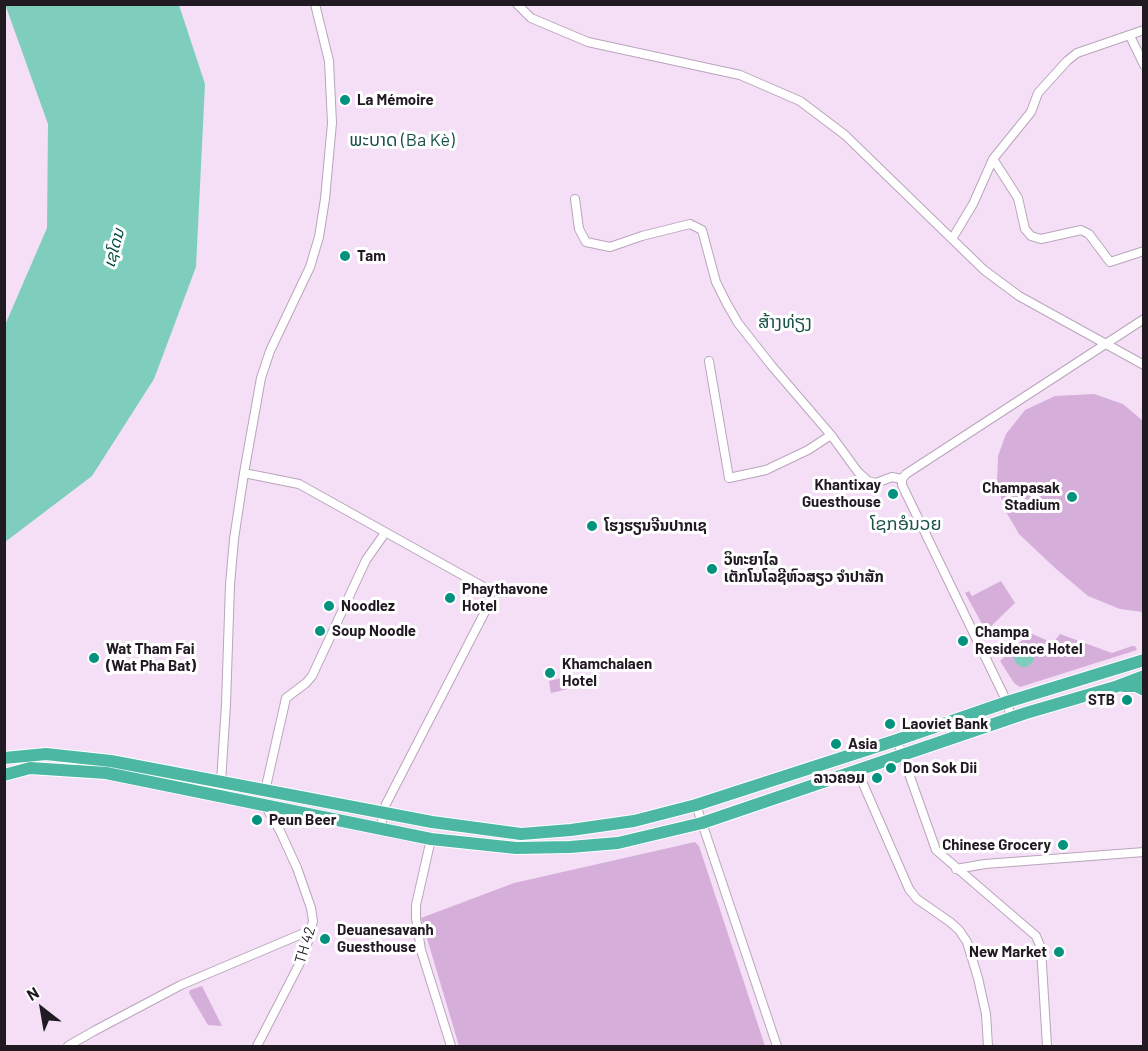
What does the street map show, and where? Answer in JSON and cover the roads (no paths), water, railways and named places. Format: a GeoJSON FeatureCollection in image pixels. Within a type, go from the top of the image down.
{"type":"FeatureCollection","features":[{"type":"Feature","properties":{"kind":"highway"},"geometry":{"type":"LineString","coordinates":[[4,758],[46,754],[100,760],[383,814],[521,834],[571,830],[633,821],[696,806],[1007,702],[1143,660]]}},
{"type":"Feature","properties":{"kind":"highway"},"geometry":{"type":"LineString","coordinates":[[4,775],[30,768],[106,773],[431,839],[516,848],[618,843],[702,822],[1011,718],[1119,686],[1143,676]]}},
{"type":"Feature","properties":{"kind":"highway"},"geometry":{"type":"LineString","coordinates":[[1119,686],[1136,686],[1143,690]]}},
{"type":"Feature","properties":{"kind":"highway"},"geometry":{"type":"LineString","coordinates":[[4,782],[30,768]]}},
{"type":"Feature","properties":{"kind":"street"},"geometry":{"type":"LineString","coordinates":[[218,795],[221,782],[226,704],[230,585],[243,473],[261,378],[270,351],[310,267],[319,237],[325,200],[332,113],[329,61],[315,4]]}},
{"type":"Feature","properties":{"kind":"street"},"geometry":{"type":"LineString","coordinates":[[517,4],[531,18],[588,42],[740,75],[800,101],[845,135],[984,270],[1019,296],[1143,365]]}},
{"type":"Feature","properties":{"kind":"street"},"geometry":{"type":"LineString","coordinates":[[952,239],[973,204],[993,159],[1030,112],[1038,93],[1067,61],[1077,53],[1143,30]]}},
{"type":"Feature","properties":{"kind":"street"},"geometry":{"type":"LineString","coordinates":[[1130,36],[1143,65]]}},
{"type":"Feature","properties":{"kind":"street"},"geometry":{"type":"LineString","coordinates":[[993,159],[1018,198],[1025,229],[1031,236],[1041,239],[1082,230],[1089,234],[1110,262],[1143,251]]}},
{"type":"Feature","properties":{"kind":"street"},"geometry":{"type":"LineString","coordinates":[[575,199],[579,229],[586,242],[610,247],[690,224],[702,230],[716,282],[738,323],[868,482],[876,483],[892,477],[902,479]]}},
{"type":"Feature","properties":{"kind":"street"},"geometry":{"type":"LineString","coordinates":[[1011,718],[1007,702],[902,484],[902,479],[906,474],[1143,319]]}},
{"type":"Feature","properties":{"kind":"street"},"geometry":{"type":"LineString","coordinates":[[709,361],[729,478],[766,470],[808,450],[831,435]]}},
{"type":"Feature","properties":{"kind":"street"},"geometry":{"type":"LineString","coordinates":[[243,473],[299,484],[482,586],[490,597],[490,602],[386,804],[380,830]]}},
{"type":"Feature","properties":{"kind":"street"},"geometry":{"type":"LineString","coordinates":[[265,791],[286,698],[312,676],[366,560],[385,533]]}},
{"type":"Feature","properties":{"kind":"street"},"geometry":{"type":"LineString","coordinates":[[897,740],[936,850],[1036,936],[1041,948],[1047,1047]]}},
{"type":"Feature","properties":{"kind":"street"},"geometry":{"type":"LineString","coordinates":[[857,770],[909,889],[917,899],[954,926],[967,942],[986,1014],[988,1047]]}},
{"type":"Feature","properties":{"kind":"street"},"geometry":{"type":"LineString","coordinates":[[696,806],[777,1047]]}},
{"type":"Feature","properties":{"kind":"street","name":"TH 42"},"geometry":{"type":"LineString","coordinates":[[257,1047],[305,953],[312,930],[311,908],[297,867],[266,807]]}},
{"type":"Feature","properties":{"kind":"street"},"geometry":{"type":"LineString","coordinates":[[431,839],[416,905],[416,918],[421,950],[451,1047]]}},
{"type":"Feature","properties":{"kind":"street"},"geometry":{"type":"LineString","coordinates":[[956,869],[985,864],[1143,852]]}},
{"type":"Feature","properties":{"kind":"street"},"geometry":{"type":"LineString","coordinates":[[68,1047],[181,986],[312,930]]}},
{"type":"Feature","properties":{"kind":"water","name":"ເຊໂດນ"},"geometry":{"type":"Polygon","coordinates":[[[5,4],[179,5],[205,84],[196,267],[154,379],[92,476],[5,542],[5,325],[47,228],[48,124],[5,4]]]}},
{"type":"Feature","properties":{"kind":"water"},"geometry":{"type":"Polygon","coordinates":[[[1024,647],[1031,650],[1034,657],[1031,664],[1024,667],[1017,664],[1014,657],[1017,650],[1024,647]]]}},
{"type":"Feature","properties":{"kind":"place","name":"La Mémoire"},"geometry":{"type":"Point","coordinates":[345,100]}},
{"type":"Feature","properties":{"kind":"place","name":"Tam"},"geometry":{"type":"Point","coordinates":[345,256]}},
{"type":"Feature","properties":{"kind":"place","name":"Khantixay Guesthouse"},"geometry":{"type":"Point","coordinates":[893,494]}},
{"type":"Feature","properties":{"kind":"place","name":"Champasak Stadium"},"geometry":{"type":"Point","coordinates":[1072,497]}},
{"type":"Feature","properties":{"kind":"place","name":"ໂຮງຮຽນຈີນປາກເຊ"},"geometry":{"type":"Point","coordinates":[592,526]}},
{"type":"Feature","properties":{"kind":"place","name":"ວິທະຍາໄລ ເຕັກໂນໂລຊີຫົວສຽວ ຈຳປາສັກ"},"geometry":{"type":"Point","coordinates":[712,569]}},
{"type":"Feature","properties":{"kind":"place","name":"Phaythavone Hotel"},"geometry":{"type":"Point","coordinates":[450,598]}},
{"type":"Feature","properties":{"kind":"place","name":"Noodlez"},"geometry":{"type":"Point","coordinates":[329,606]}},
{"type":"Feature","properties":{"kind":"place","name":"Soup Noodle"},"geometry":{"type":"Point","coordinates":[320,631]}},
{"type":"Feature","properties":{"kind":"place","name":"Champa Residence Hotel"},"geometry":{"type":"Point","coordinates":[963,641]}},
{"type":"Feature","properties":{"kind":"place","name":"Wat Tham Fai (Wat Pha Bat)"},"geometry":{"type":"Point","coordinates":[94,658]}},
{"type":"Feature","properties":{"kind":"place","name":"Khamchalaen Hotel"},"geometry":{"type":"Point","coordinates":[550,673]}},
{"type":"Feature","properties":{"kind":"place","name":"STB"},"geometry":{"type":"Point","coordinates":[1127,700]}},
{"type":"Feature","properties":{"kind":"place","name":"Laoviet Bank"},"geometry":{"type":"Point","coordinates":[890,724]}},
{"type":"Feature","properties":{"kind":"place","name":"Asia"},"geometry":{"type":"Point","coordinates":[836,744]}},
{"type":"Feature","properties":{"kind":"place","name":"Don Sok Dii"},"geometry":{"type":"Point","coordinates":[891,768]}},
{"type":"Feature","properties":{"kind":"place","name":"ລາວຄອມ"},"geometry":{"type":"Point","coordinates":[877,778]}},
{"type":"Feature","properties":{"kind":"place","name":"Peun Beer"},"geometry":{"type":"Point","coordinates":[257,820]}},
{"type":"Feature","properties":{"kind":"place","name":"Chinese Grocery"},"geometry":{"type":"Point","coordinates":[1063,845]}},
{"type":"Feature","properties":{"kind":"place","name":"Deuanesavanh Guesthouse"},"geometry":{"type":"Point","coordinates":[325,939]}},
{"type":"Feature","properties":{"kind":"place","name":"New Market"},"geometry":{"type":"Point","coordinates":[1059,952]}},
{"type":"Feature","properties":{"kind":"district","name":"ພະບາດ (Ba Kè)"},"geometry":{"type":"Point","coordinates":[402,140]}},
{"type":"Feature","properties":{"kind":"district","name":"ສ້າງທ່ຽງ"},"geometry":{"type":"Point","coordinates":[785,322]}},
{"type":"Feature","properties":{"kind":"district","name":"ໂຊກອໍນວຍ"},"geometry":{"type":"Point","coordinates":[906,524]}}]}
